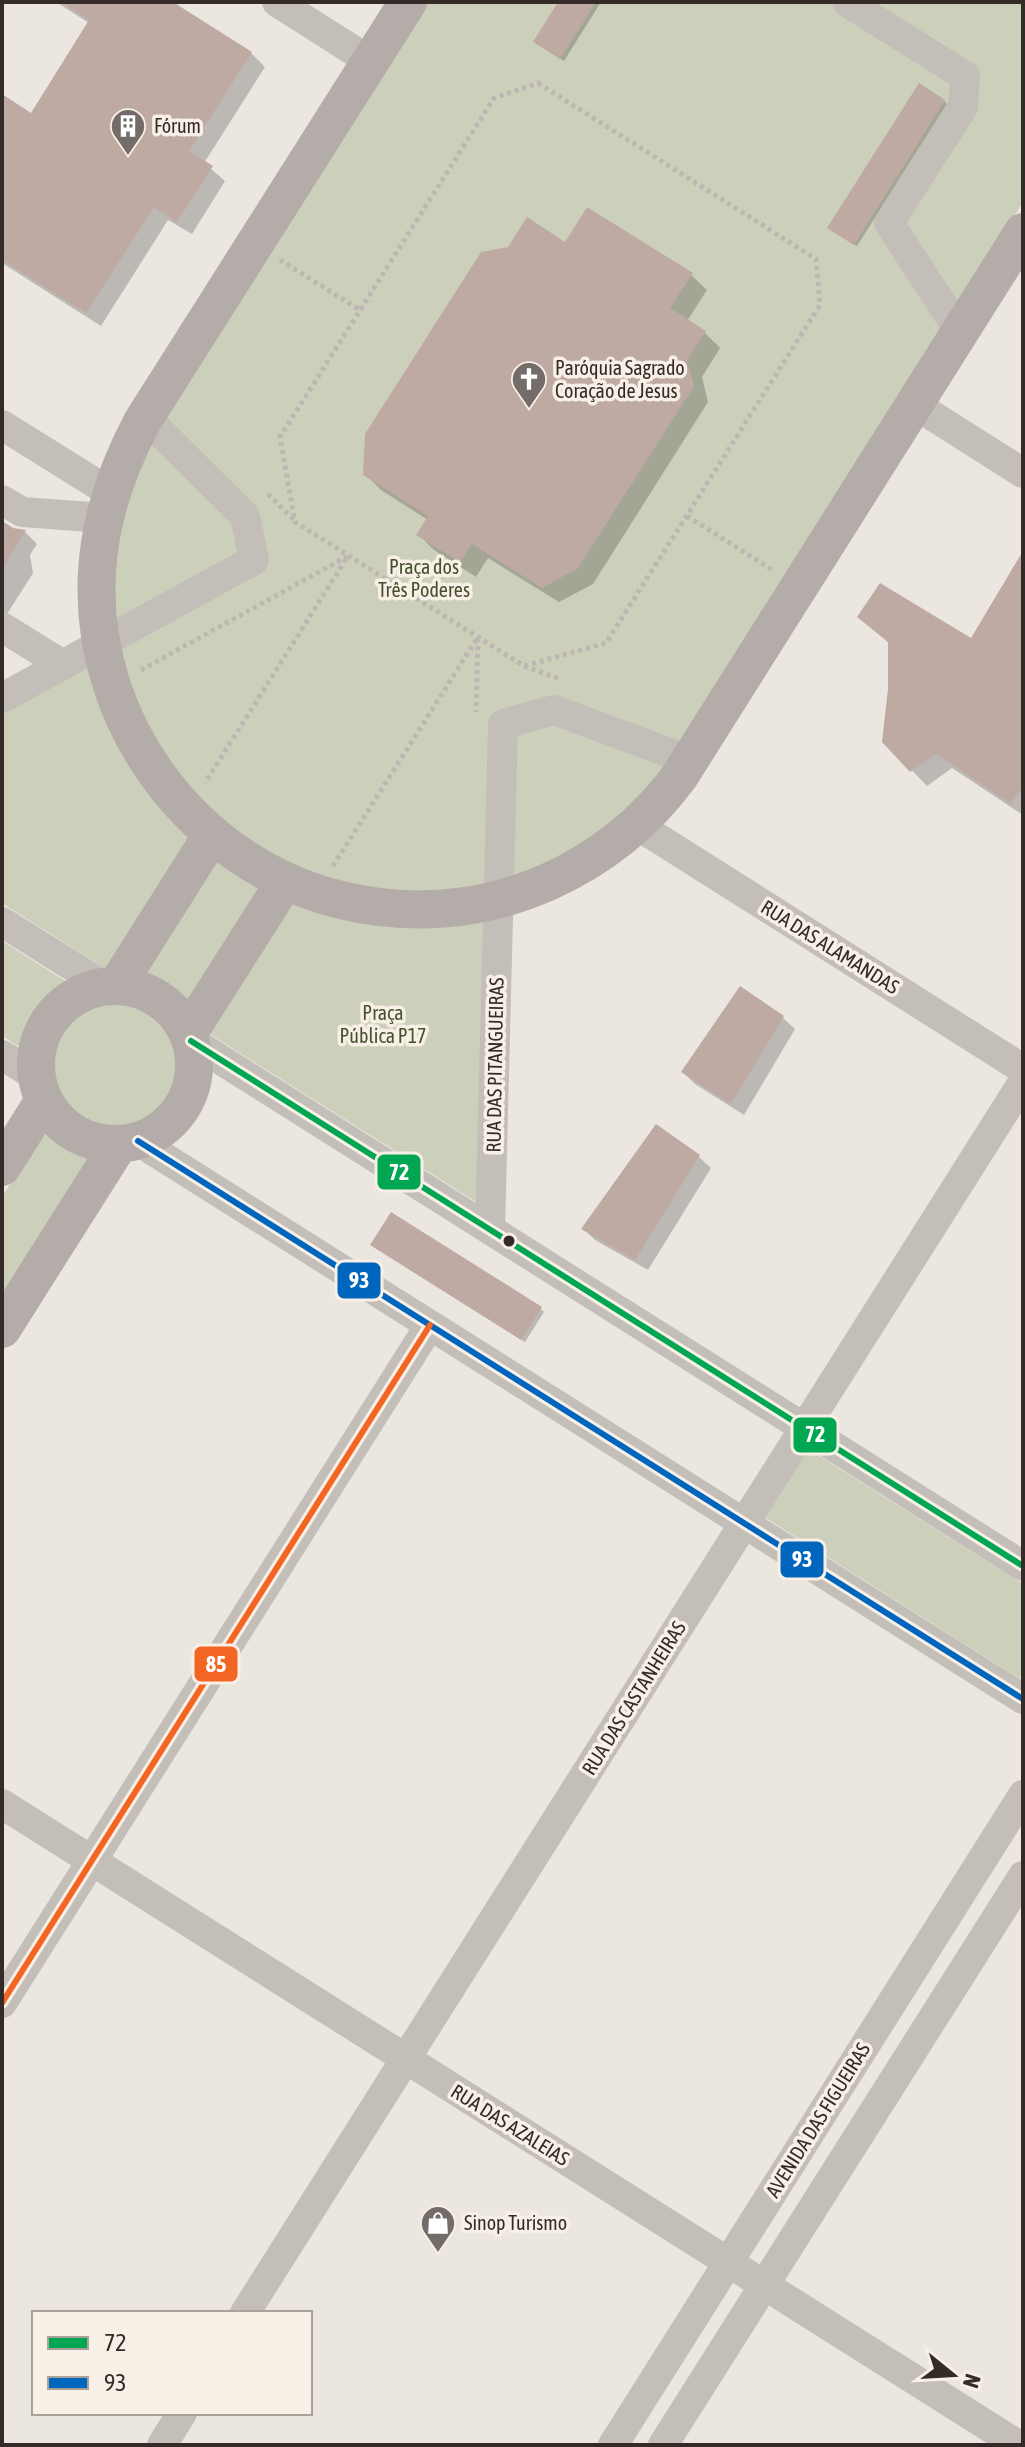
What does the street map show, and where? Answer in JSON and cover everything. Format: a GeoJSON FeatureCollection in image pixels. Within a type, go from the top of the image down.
{"type":"FeatureCollection","features":[{"type":"Feature","properties":{"kind":"main road"},"geometry":{"type":"LineString","coordinates":[[408,2],[127,450],[108,505],[97,573],[98,615],[112,685],[133,736],[154,772],[199,823],[245,860],[300,887],[362,905],[405,910],[446,909],[499,900],[529,891],[568,873],[604,851],[637,825],[666,794],[689,760],[1023,232]]}},
{"type":"Feature","properties":{"kind":"main road"},"geometry":{"type":"LineString","coordinates":[[110,986],[199,823]]}},
{"type":"Feature","properties":{"kind":"main road"},"geometry":{"type":"LineString","coordinates":[[189,1038],[300,887]]}},
{"type":"Feature","properties":{"kind":"main road"},"geometry":{"type":"LineString","coordinates":[[110,986],[139,989],[153,995],[177,1015],[189,1038],[194,1074],[184,1104],[164,1128],[128,1142],[105,1144],[75,1133],[52,1113],[41,1089],[37,1055],[40,1040],[55,1013],[79,994],[110,986]]}},
{"type":"Feature","properties":{"kind":"main road"},"geometry":{"type":"LineString","coordinates":[[2,1167],[41,1089]]}},
{"type":"Feature","properties":{"kind":"main road"},"geometry":{"type":"LineString","coordinates":[[2,1329],[128,1142]]}},
{"type":"Feature","properties":{"kind":"street"},"geometry":{"type":"LineString","coordinates":[[277,2],[370,61]]}},
{"type":"Feature","properties":{"kind":"street"},"geometry":{"type":"LineString","coordinates":[[847,2],[965,76],[963,107],[889,223],[960,332]]}},
{"type":"Feature","properties":{"kind":"street"},"geometry":{"type":"LineString","coordinates":[[914,404],[1023,473]]}},
{"type":"Feature","properties":{"kind":"street"},"geometry":{"type":"LineString","coordinates":[[2,698],[254,560],[245,516],[145,417]]}},
{"type":"Feature","properties":{"kind":"street"},"geometry":{"type":"LineString","coordinates":[[2,425],[108,505]]}},
{"type":"Feature","properties":{"kind":"street"},"geometry":{"type":"LineString","coordinates":[[2,500],[22,512],[108,505]]}},
{"type":"Feature","properties":{"kind":"street"},"geometry":{"type":"LineString","coordinates":[[2,627],[63,665]]}},
{"type":"Feature","properties":{"kind":"street","name":"RUA DAS PITANGUEIRAS"},"geometry":{"type":"LineString","coordinates":[[490,1230],[503,724],[554,710],[689,760]]}},
{"type":"Feature","properties":{"kind":"street","name":"RUA DAS ALAMANDAS"},"geometry":{"type":"LineString","coordinates":[[637,825],[1023,1069]]}},
{"type":"Feature","properties":{"kind":"street"},"geometry":{"type":"LineString","coordinates":[[2,922],[110,986]]}},
{"type":"Feature","properties":{"kind":"street"},"geometry":{"type":"LineString","coordinates":[[189,1038],[1023,1566]]}},
{"type":"Feature","properties":{"kind":"street"},"geometry":{"type":"LineString","coordinates":[[2,1055],[41,1089]]}},
{"type":"Feature","properties":{"kind":"street","name":"RUA DAS CASTANHEIRAS"},"geometry":{"type":"LineString","coordinates":[[246,2311],[1023,1082]]}},
{"type":"Feature","properties":{"kind":"street"},"geometry":{"type":"LineString","coordinates":[[128,1142],[430,1325],[1023,1699]]}},
{"type":"Feature","properties":{"kind":"street"},"geometry":{"type":"LineString","coordinates":[[2,2003],[430,1325]]}},
{"type":"Feature","properties":{"kind":"street","name":"AVENIDA DAS FIGUEIRAS"},"geometry":{"type":"LineString","coordinates":[[613,2445],[1023,1795]]}},
{"type":"Feature","properties":{"kind":"street","name":"RUA DAS AZALEIAS"},"geometry":{"type":"LineString","coordinates":[[2,1804],[1018,2445]]}},
{"type":"Feature","properties":{"kind":"street"},"geometry":{"type":"LineString","coordinates":[[663,2445],[1023,1876]]}},
{"type":"Feature","properties":{"kind":"street"},"geometry":{"type":"LineString","coordinates":[[162,2445],[181,2415]]}},
{"type":"Feature","properties":{"kind":"path"},"geometry":{"type":"LineString","coordinates":[[538,83],[816,259],[820,305],[687,516],[606,643],[524,666],[295,522],[280,437],[494,98],[538,83]]}},
{"type":"Feature","properties":{"kind":"path"},"geometry":{"type":"LineString","coordinates":[[255,244],[360,310]]}},
{"type":"Feature","properties":{"kind":"path"},"geometry":{"type":"LineString","coordinates":[[687,516],[799,587]]}},
{"type":"Feature","properties":{"kind":"path"},"geometry":{"type":"LineString","coordinates":[[112,685],[348,556]]}},
{"type":"Feature","properties":{"kind":"path"},"geometry":{"type":"LineString","coordinates":[[199,823],[348,556]]}},
{"type":"Feature","properties":{"kind":"path"},"geometry":{"type":"LineString","coordinates":[[475,716],[478,637]]}},
{"type":"Feature","properties":{"kind":"path"},"geometry":{"type":"LineString","coordinates":[[300,887],[478,637]]}},
{"type":"Feature","properties":{"kind":"green space","name":"Praça dos Três Poderes"},"geometry":{"type":"Polygon","coordinates":[[[427,2],[1023,2],[1023,202],[670,761],[625,814],[561,859],[485,888],[408,895],[328,881],[254,847],[193,796],[147,729],[120,653],[113,573],[127,495],[161,422],[427,2]]]}},
{"type":"Feature","properties":{"kind":"green space","name":"Praça Pública P17"},"geometry":{"type":"Polygon","coordinates":[[[89,662],[216,858],[488,919],[481,1205],[208,1033],[188,1003],[159,979],[143,973],[107,970],[2,903],[2,709],[89,662]]]}},
{"type":"Feature","properties":{"kind":"green space"},"geometry":{"type":"Polygon","coordinates":[[[2,941],[67,982],[50,995],[38,1010],[21,1048],[2,1036],[2,941]]]}},
{"type":"Feature","properties":{"kind":"green space"},"geometry":{"type":"Polygon","coordinates":[[[115,1001],[139,1006],[160,1019],[173,1040],[178,1064],[173,1088],[160,1109],[139,1122],[115,1127],[91,1122],[70,1109],[57,1088],[52,1064],[57,1040],[70,1019],[91,1006],[115,1001]]]}},
{"type":"Feature","properties":{"kind":"green space"},"geometry":{"type":"Polygon","coordinates":[[[45,1129],[68,1149],[92,1157],[2,1299],[2,1197],[45,1129]]]}},
{"type":"Feature","properties":{"kind":"green space"},"geometry":{"type":"Polygon","coordinates":[[[805,1447],[1023,1584],[1023,1669],[1020,1679],[761,1515],[805,1447]]]}},
{"type":"Feature","properties":{"kind":"building","name":"Fórum"},"geometry":{"type":"Polygon","coordinates":[[[61,2],[173,2],[252,52],[189,151],[213,166],[177,222],[154,207],[86,313],[2,260],[2,94],[31,113],[89,20],[61,2]]]}},
{"type":"Feature","properties":{"kind":"building"},"geometry":{"type":"Polygon","coordinates":[[[558,2],[596,2],[560,59],[533,42],[558,2]]]}},
{"type":"Feature","properties":{"kind":"building"},"geometry":{"type":"Polygon","coordinates":[[[919,83],[945,100],[854,245],[827,228],[919,83]]]}},
{"type":"Feature","properties":{"kind":"building","name":"Paróquia Sagrado Coração de Jesus"},"geometry":{"type":"Polygon","coordinates":[[[587,207],[693,273],[670,308],[706,331],[687,360],[694,386],[578,568],[542,588],[472,544],[460,562],[416,535],[428,516],[363,475],[365,434],[481,252],[508,247],[527,217],[565,242],[587,207]]]}},
{"type":"Feature","properties":{"kind":"building"},"geometry":{"type":"Polygon","coordinates":[[[2,521],[13,528],[26,530],[2,569],[2,521]]]}},
{"type":"Feature","properties":{"kind":"building"},"geometry":{"type":"Polygon","coordinates":[[[1023,551],[1023,786],[1011,804],[936,754],[910,772],[882,742],[888,689],[888,642],[857,617],[880,583],[971,638],[1023,551]]]}},
{"type":"Feature","properties":{"kind":"building"},"geometry":{"type":"Polygon","coordinates":[[[740,986],[784,1016],[731,1104],[681,1072],[740,986]]]}},
{"type":"Feature","properties":{"kind":"building"},"geometry":{"type":"Polygon","coordinates":[[[656,1124],[700,1155],[635,1260],[581,1229],[656,1124]]]}},
{"type":"Feature","properties":{"kind":"building"},"geometry":{"type":"Polygon","coordinates":[[[391,1212],[542,1307],[521,1340],[370,1245],[391,1212]]]}},
{"type":"Feature","properties":{"kind":"transit line","name":"72"},"geometry":{"type":"LineString","coordinates":[[191,1041],[1023,1566]]}},
{"type":"Feature","properties":{"kind":"transit line","name":"93"},"geometry":{"type":"LineString","coordinates":[[138,1141],[1023,1699]]}},
{"type":"Feature","properties":{"kind":"transit line","name":"85"},"geometry":{"type":"LineString","coordinates":[[2,2003],[430,1325]]}},
{"type":"Feature","properties":{"kind":"place","name":"Fórum"},"geometry":{"type":"Point","coordinates":[128,157]}},
{"type":"Feature","properties":{"kind":"place","name":"Paróquia Sagrado Coração de Jesus"},"geometry":{"type":"Point","coordinates":[529,410]}},
{"type":"Feature","properties":{"kind":"place","name":"Sinop Turismo"},"geometry":{"type":"Point","coordinates":[438,2254]}}]}
